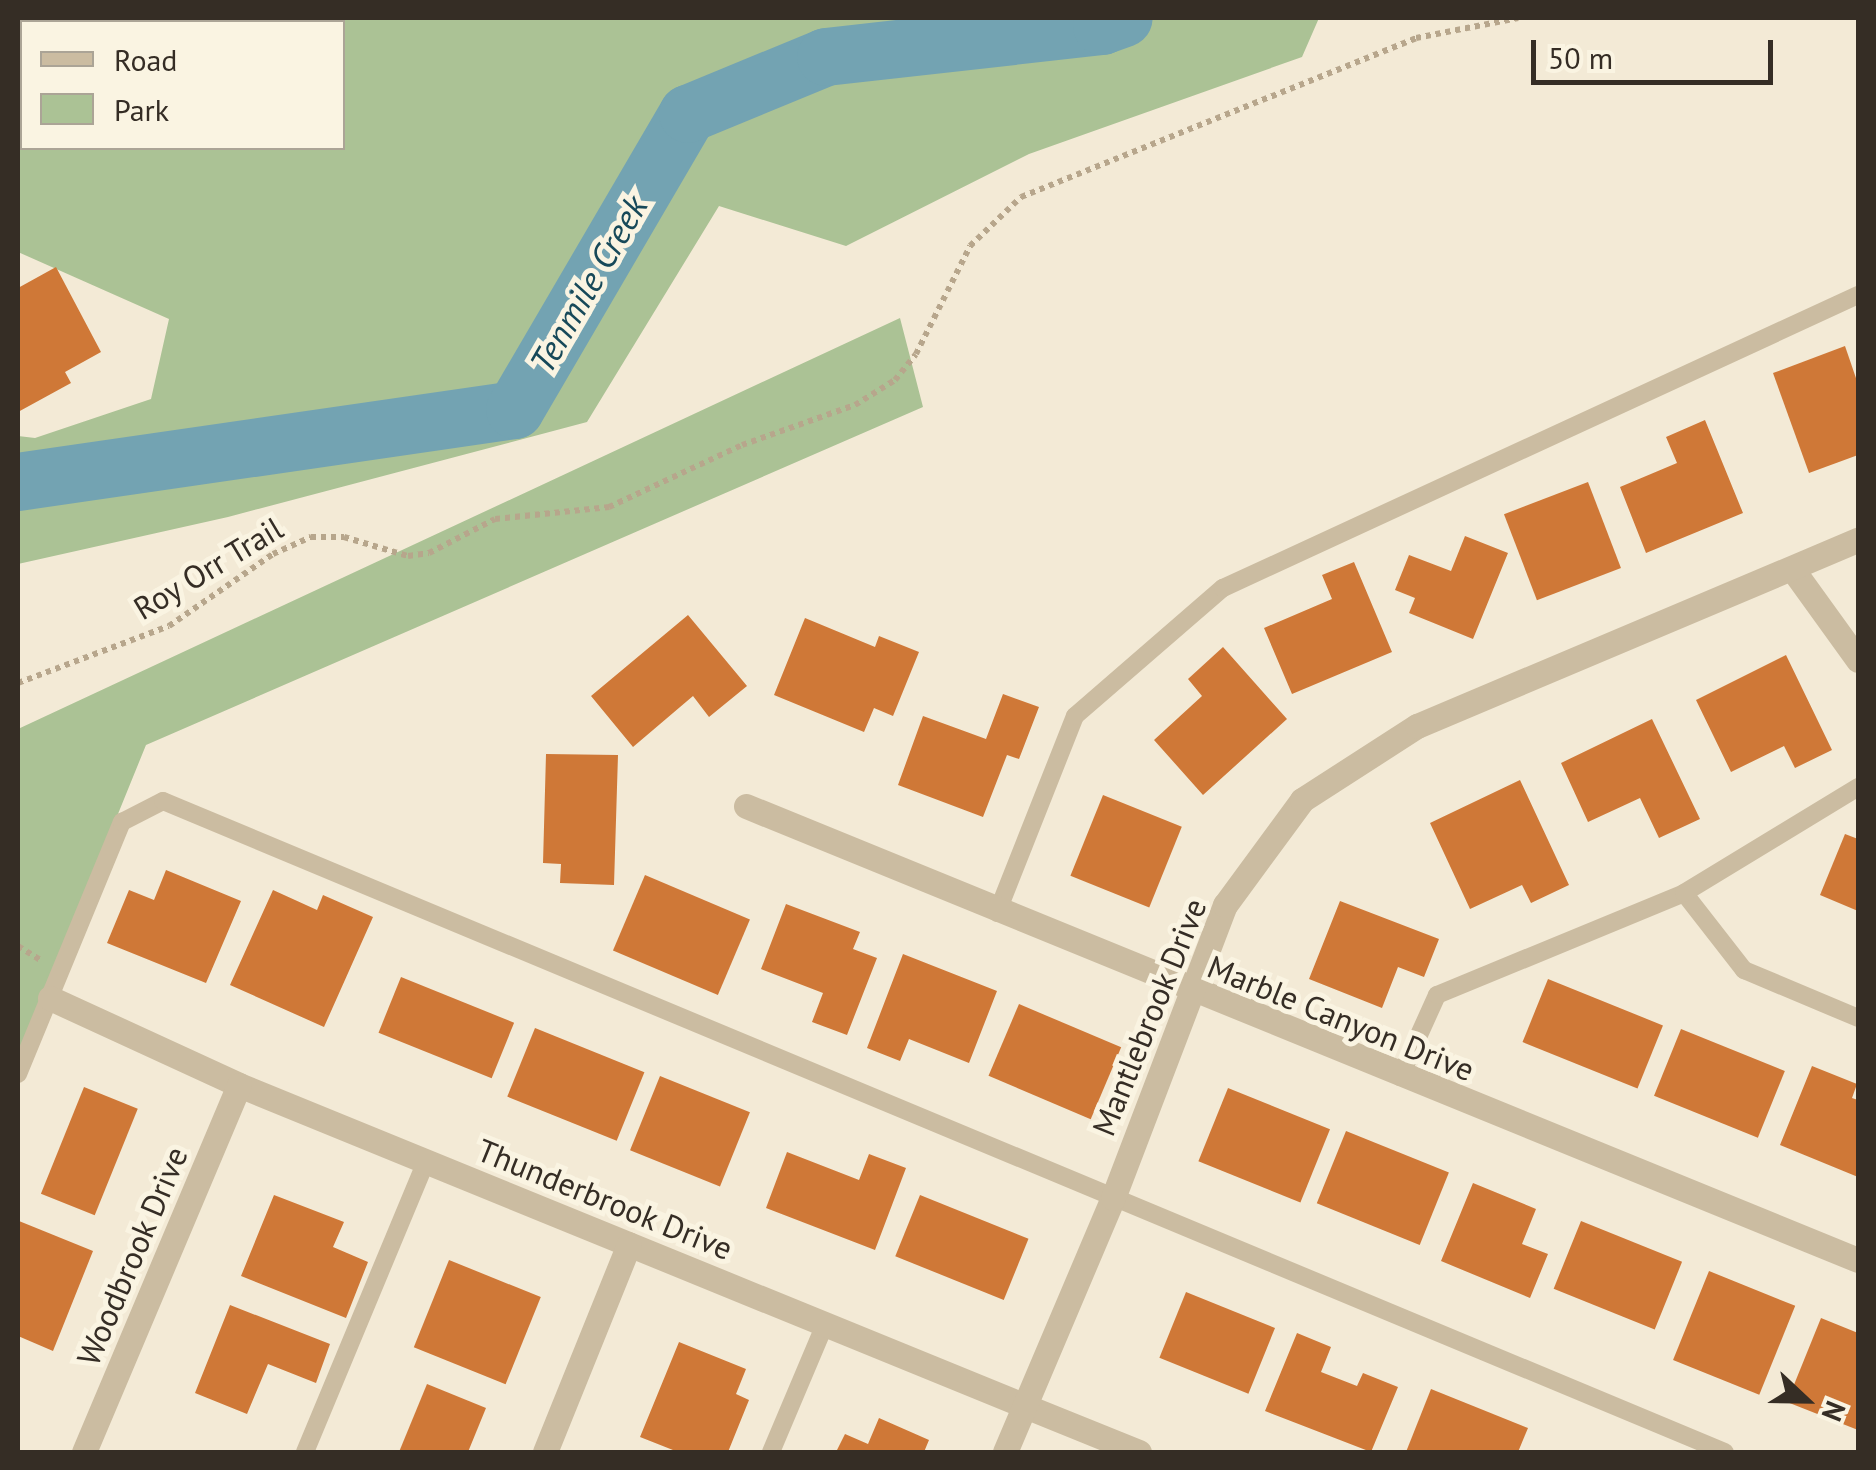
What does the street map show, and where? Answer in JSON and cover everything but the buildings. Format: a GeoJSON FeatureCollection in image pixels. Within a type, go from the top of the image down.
{"type":"FeatureCollection","features":[{"type":"Feature","properties":{"kind":"street","name":"Mantlebrook Drive"},"geometry":{"type":"LineString","coordinates":[[1005,1452],[1113,1198],[1225,906],[1302,800],[1418,726],[1858,540]]}},
{"type":"Feature","properties":{"kind":"street"},"geometry":{"type":"LineString","coordinates":[[1793,570],[1858,660]]}},
{"type":"Feature","properties":{"kind":"street","name":"Marble Canyon Drive"},"geometry":{"type":"LineString","coordinates":[[746,806],[997,914],[1858,1260]]}},
{"type":"Feature","properties":{"kind":"street","name":"Thunderbrook Drive"},"geometry":{"type":"LineString","coordinates":[[50,998],[239,1085],[1139,1452]]}},
{"type":"Feature","properties":{"kind":"street","name":"Woodbrook Drive"},"geometry":{"type":"LineString","coordinates":[[84,1452],[239,1085]]}},
{"type":"Feature","properties":{"kind":"street"},"geometry":{"type":"LineString","coordinates":[[545,1452],[628,1244]]}},
{"type":"Feature","properties":{"kind":"lane"},"geometry":{"type":"LineString","coordinates":[[997,914],[1075,716],[1223,588],[1858,296]]}},
{"type":"Feature","properties":{"kind":"lane"},"geometry":{"type":"LineString","coordinates":[[1400,1076],[1437,995],[1684,893],[1858,787]]}},
{"type":"Feature","properties":{"kind":"lane"},"geometry":{"type":"LineString","coordinates":[[18,1074],[122,822],[163,801],[1725,1452]]}},
{"type":"Feature","properties":{"kind":"lane"},"geometry":{"type":"LineString","coordinates":[[1684,893],[1744,970],[1858,1018]]}},
{"type":"Feature","properties":{"kind":"lane"},"geometry":{"type":"LineString","coordinates":[[306,1452],[426,1161]]}},
{"type":"Feature","properties":{"kind":"lane"},"geometry":{"type":"LineString","coordinates":[[771,1452],[826,1324]]}},
{"type":"Feature","properties":{"kind":"path","name":"Roy Orr Trail"},"geometry":{"type":"LineString","coordinates":[[18,682],[169,626],[273,554],[311,537],[344,537],[408,556],[429,553],[495,519],[609,507],[742,445],[856,405],[895,380],[916,354],[970,246],[1021,197],[1416,38],[1518,18]]}},
{"type":"Feature","properties":{"kind":"green space"},"geometry":{"type":"Polygon","coordinates":[[[18,18],[1319,18],[1302,57],[1029,154],[846,246],[719,206],[587,422],[228,517],[18,564],[18,436],[35,438],[151,399],[169,319],[18,252],[18,18]]]}},
{"type":"Feature","properties":{"kind":"green space"},"geometry":{"type":"Polygon","coordinates":[[[900,318],[923,407],[146,745],[18,1060],[18,729],[900,318]]]}},
{"type":"Feature","properties":{"kind":"waterway","name":"Tenmile Creek"},"geometry":{"type":"LineString","coordinates":[[18,482],[515,410],[688,114],[826,57],[1102,26],[1124,18]]}}]}
